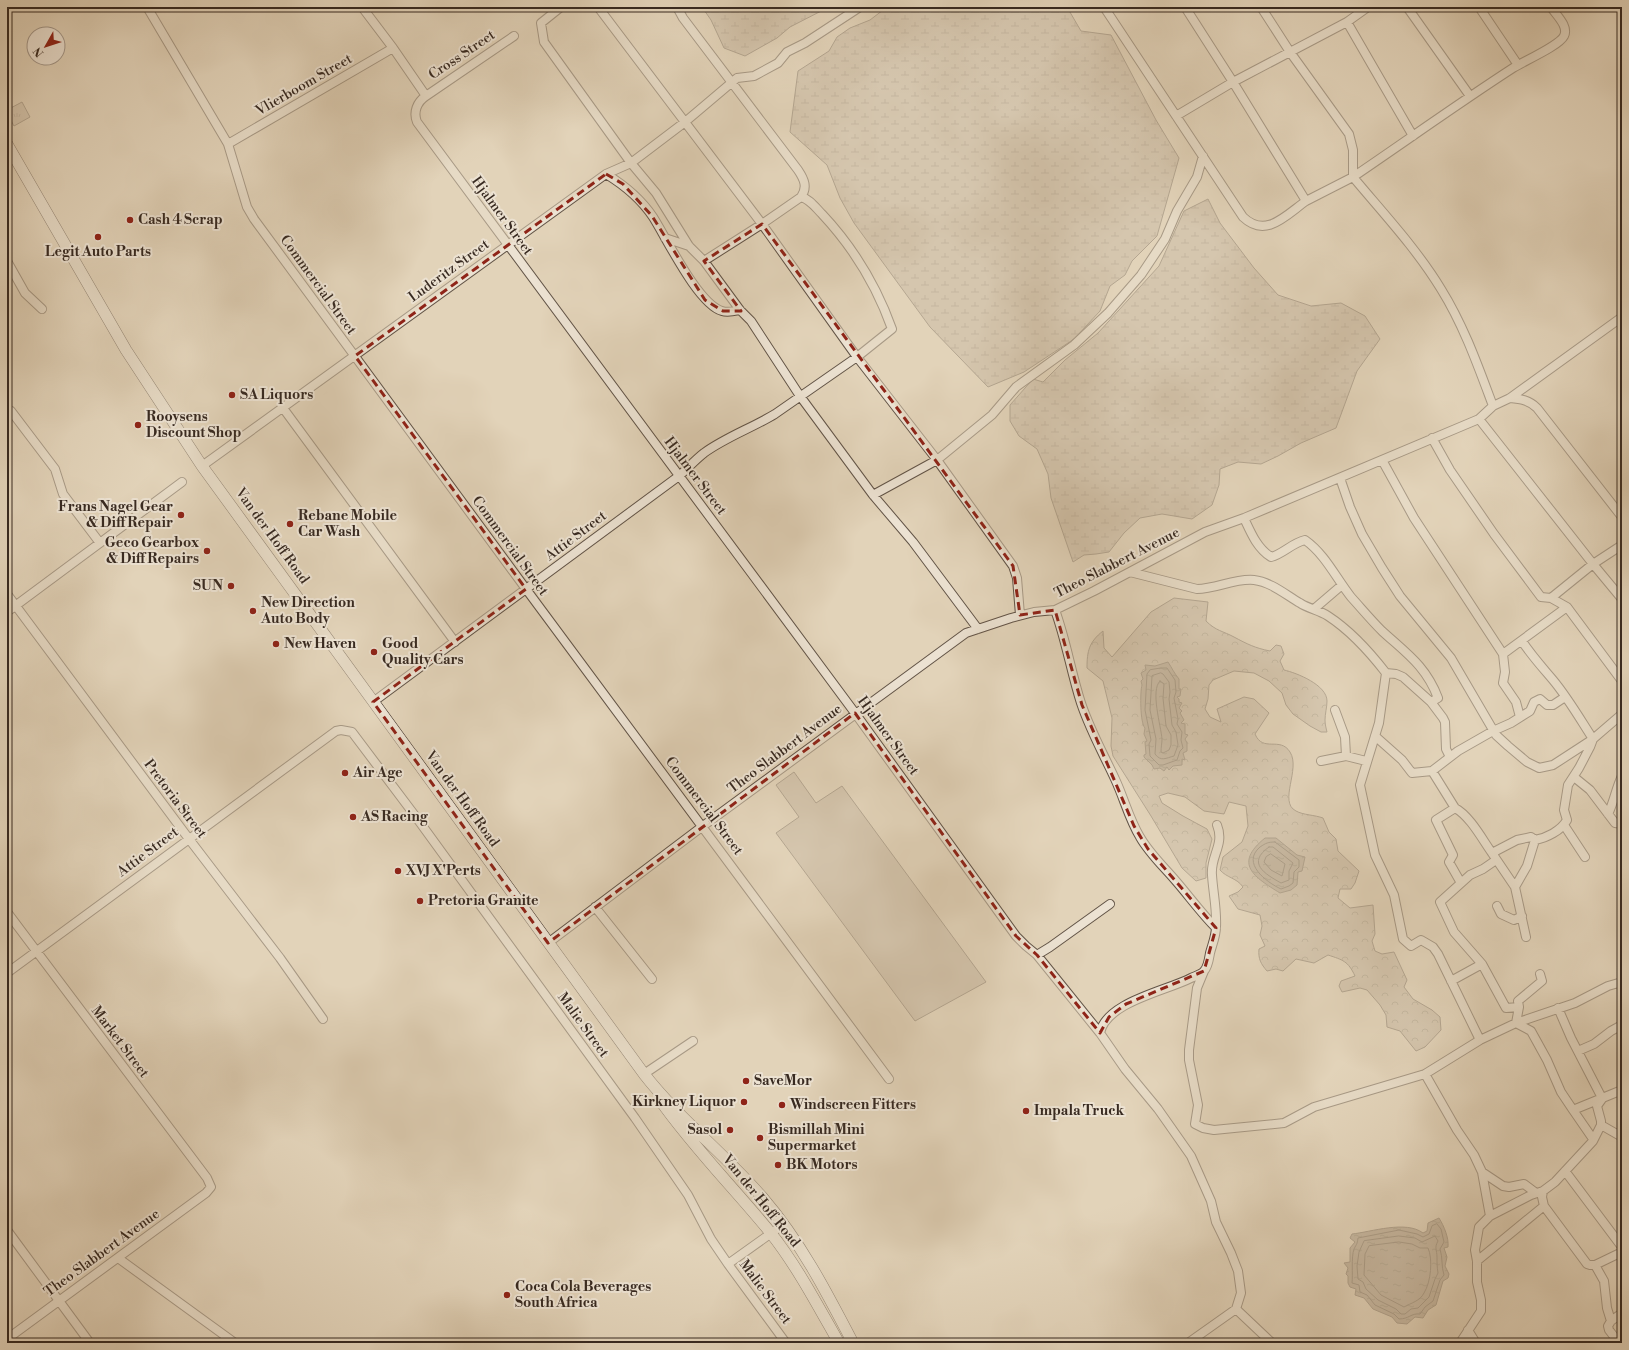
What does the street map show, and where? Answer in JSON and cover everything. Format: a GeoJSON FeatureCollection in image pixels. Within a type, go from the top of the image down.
{"type":"FeatureCollection","features":[{"type":"Feature","properties":{"kind":"main road","name":"Van der Hoff Road"},"geometry":{"type":"LineString","coordinates":[[7,144],[126,350],[202,466],[644,1074],[651,1083],[737,1170],[784,1224],[823,1285],[853,1343]]}},
{"type":"Feature","properties":{"kind":"main road","name":"Van der Hoff Road"},"geometry":{"type":"LineString","coordinates":[[651,1083],[659,1099],[689,1139],[771,1233],[794,1266],[839,1343]]}},
{"type":"Feature","properties":{"kind":"street","name":"Commercial Street"},"geometry":{"type":"LineString","coordinates":[[147,7],[228,144],[247,206],[254,219],[889,1079]]}},
{"type":"Feature","properties":{"kind":"street"},"geometry":{"type":"LineString","coordinates":[[362,7],[393,48],[426,96]]}},
{"type":"Feature","properties":{"kind":"street"},"geometry":{"type":"LineString","coordinates":[[561,7],[541,23],[544,42],[631,163],[656,193],[689,246],[704,261],[740,310],[752,321],[800,396],[873,495],[913,542],[978,629]]}},
{"type":"Feature","properties":{"kind":"street"},"geometry":{"type":"LineString","coordinates":[[598,7],[762,224],[857,357],[937,460],[1013,566],[1017,578],[1020,615]]}},
{"type":"Feature","properties":{"kind":"street"},"geometry":{"type":"LineString","coordinates":[[677,7],[683,18],[731,83],[803,176],[805,183],[805,191],[801,197],[704,261]]}},
{"type":"Feature","properties":{"kind":"street"},"geometry":{"type":"LineString","coordinates":[[731,83],[737,78],[754,76],[778,63],[787,52],[805,43],[860,7]]}},
{"type":"Feature","properties":{"kind":"street"},"geometry":{"type":"LineString","coordinates":[[1104,7],[1238,210],[1249,222],[1264,227],[1272,225],[1306,202],[1352,177],[1470,96],[1518,65],[1558,42],[1565,34],[1564,25],[1551,7]]}},
{"type":"Feature","properties":{"kind":"street"},"geometry":{"type":"LineString","coordinates":[[1185,7],[1233,82],[1306,202]]}},
{"type":"Feature","properties":{"kind":"street"},"geometry":{"type":"LineString","coordinates":[[1261,7],[1290,52],[1349,134],[1353,150],[1352,177],[1406,239],[1441,289],[1463,330],[1493,406]]}},
{"type":"Feature","properties":{"kind":"street"},"geometry":{"type":"LineString","coordinates":[[1176,116],[1233,82],[1347,22],[1368,7]]}},
{"type":"Feature","properties":{"kind":"street"},"geometry":{"type":"LineString","coordinates":[[1407,7],[1470,96]]}},
{"type":"Feature","properties":{"kind":"street"},"geometry":{"type":"LineString","coordinates":[[1480,7],[1518,65]]}},
{"type":"Feature","properties":{"kind":"street"},"geometry":{"type":"LineString","coordinates":[[1347,22],[1413,136]]}},
{"type":"Feature","properties":{"kind":"street","name":"Cross Street"},"geometry":{"type":"LineString","coordinates":[[426,96],[514,36]]}},
{"type":"Feature","properties":{"kind":"street","name":"Vlierboom Street"},"geometry":{"type":"LineString","coordinates":[[228,144],[393,48]]}},
{"type":"Feature","properties":{"kind":"street","name":"Luderitz Street"},"geometry":{"type":"LineString","coordinates":[[202,466],[606,174],[631,163],[685,122],[731,83]]}},
{"type":"Feature","properties":{"kind":"street","name":"Hjalmer Street"},"geometry":{"type":"LineString","coordinates":[[426,96],[420,102],[415,112],[417,122],[855,713],[1016,936],[1037,955],[1100,1033],[1125,1069],[1158,1109],[1191,1156],[1211,1201],[1216,1222],[1238,1271],[1241,1293],[1236,1309]]}},
{"type":"Feature","properties":{"kind":"street"},"geometry":{"type":"LineString","coordinates":[[873,495],[937,460],[992,416],[1016,387],[1074,345],[1108,313],[1141,275],[1165,239],[1177,211],[1197,177],[1203,156]]}},
{"type":"Feature","properties":{"kind":"street"},"geometry":{"type":"LineString","coordinates":[[606,174],[623,184],[652,216],[705,300],[723,311],[740,310]]}},
{"type":"Feature","properties":{"kind":"street","name":"Attie Street"},"geometry":{"type":"LineString","coordinates":[[373,702],[679,476],[704,453],[736,434],[761,422],[857,357],[892,329],[885,309],[854,254],[826,218],[807,198],[801,197]]}},
{"type":"Feature","properties":{"kind":"street"},"geometry":{"type":"LineString","coordinates":[[665,238],[689,246]]}},
{"type":"Feature","properties":{"kind":"street"},"geometry":{"type":"LineString","coordinates":[[7,262],[25,293],[42,309]]}},
{"type":"Feature","properties":{"kind":"street","name":"Theo Slabbert Avenue"},"geometry":{"type":"LineString","coordinates":[[548,943],[595,906],[855,713],[966,633],[1020,615],[1055,610],[1204,532],[1244,518],[1479,419],[1493,406],[1510,398],[1622,317]]}},
{"type":"Feature","properties":{"kind":"street"},"geometry":{"type":"LineString","coordinates":[[1510,398],[1525,400],[1532,403],[1537,408],[1622,517]]}},
{"type":"Feature","properties":{"kind":"street"},"geometry":{"type":"LineString","coordinates":[[283,408],[455,642]]}},
{"type":"Feature","properties":{"kind":"street"},"geometry":{"type":"LineString","coordinates":[[11,411],[54,469],[64,494],[100,543]]}},
{"type":"Feature","properties":{"kind":"street"},"geometry":{"type":"LineString","coordinates":[[1479,419],[1622,599]]}},
{"type":"Feature","properties":{"kind":"street"},"geometry":{"type":"LineString","coordinates":[[1432,438],[1450,470],[1494,534],[1541,597],[1551,598],[1567,607],[1622,681]]}},
{"type":"Feature","properties":{"kind":"street"},"geometry":{"type":"LineString","coordinates":[[1382,460],[1414,518],[1504,654],[1505,672],[1503,683],[1516,702],[1520,717]]}},
{"type":"Feature","properties":{"kind":"street"},"geometry":{"type":"LineString","coordinates":[[1340,478],[1350,507],[1362,534],[1400,596],[1451,658],[1496,735],[1527,762],[1539,768],[1553,765],[1593,738],[1622,714]]}},
{"type":"Feature","properties":{"kind":"street"},"geometry":{"type":"LineString","coordinates":[[7,612],[182,482]]}},
{"type":"Feature","properties":{"kind":"street"},"geometry":{"type":"LineString","coordinates":[[1244,518],[1251,534],[1263,552],[1271,557],[1276,556],[1297,542],[1305,540],[1310,544],[1322,557],[1350,596],[1381,629],[1416,660],[1430,679],[1438,698],[1431,702]]}},
{"type":"Feature","properties":{"kind":"street"},"geometry":{"type":"LineString","coordinates":[[1551,598],[1594,564],[1622,545]]}},
{"type":"Feature","properties":{"kind":"street"},"geometry":{"type":"LineString","coordinates":[[1130,572],[1197,589],[1206,589],[1249,580],[1260,581],[1289,595],[1304,605],[1328,616],[1355,636],[1386,673],[1396,674],[1403,677],[1431,702],[1444,720],[1446,749],[1450,757]]}},
{"type":"Feature","properties":{"kind":"street"},"geometry":{"type":"LineString","coordinates":[[1314,609],[1342,585]]}},
{"type":"Feature","properties":{"kind":"street","name":"Pretoria Street"},"geometry":{"type":"LineString","coordinates":[[7,594],[188,839],[280,958],[323,1019]]}},
{"type":"Feature","properties":{"kind":"street"},"geometry":{"type":"LineString","coordinates":[[1504,654],[1567,607]]}},
{"type":"Feature","properties":{"kind":"street"},"geometry":{"type":"LineString","coordinates":[[1055,610],[1066,642],[1074,680],[1084,712],[1093,735],[1115,779],[1140,839],[1192,902],[1216,928]]}},
{"type":"Feature","properties":{"kind":"street"},"geometry":{"type":"LineString","coordinates":[[1522,641],[1537,663],[1553,680],[1593,738]]}},
{"type":"Feature","properties":{"kind":"street"},"geometry":{"type":"LineString","coordinates":[[1386,673],[1379,723],[1360,784],[1375,855],[1394,895],[1403,938],[1411,946],[1421,940],[1433,946],[1480,1040]]}},
{"type":"Feature","properties":{"kind":"street"},"geometry":{"type":"LineString","coordinates":[[1375,736],[1402,760],[1412,773],[1432,771],[1450,757],[1494,730],[1511,724],[1530,711],[1534,702],[1540,699],[1547,705],[1553,705],[1565,697]]}},
{"type":"Feature","properties":{"kind":"street"},"geometry":{"type":"LineString","coordinates":[[1335,710],[1345,738],[1346,756]]}},
{"type":"Feature","properties":{"kind":"street","name":"Attie Street"},"geometry":{"type":"LineString","coordinates":[[7,973],[336,732],[347,730]]}},
{"type":"Feature","properties":{"kind":"street","name":"Malie Street"},"geometry":{"type":"LineString","coordinates":[[347,730],[352,732],[362,743],[635,1118],[680,1184],[711,1239],[786,1343]]}},
{"type":"Feature","properties":{"kind":"street"},"geometry":{"type":"LineString","coordinates":[[1515,887],[1527,866],[1532,845],[1535,840],[1550,834],[1564,825],[1566,820],[1564,810],[1568,785],[1590,747],[1593,738]]}},
{"type":"Feature","properties":{"kind":"street"},"geometry":{"type":"LineString","coordinates":[[1321,761],[1346,756],[1366,761]]}},
{"type":"Feature","properties":{"kind":"street"},"geometry":{"type":"LineString","coordinates":[[1432,771],[1455,808],[1460,810],[1471,822],[1515,887],[1526,937]]}},
{"type":"Feature","properties":{"kind":"street"},"geometry":{"type":"LineString","coordinates":[[1608,814],[1612,808],[1616,788],[1622,776]]}},
{"type":"Feature","properties":{"kind":"street"},"geometry":{"type":"LineString","coordinates":[[1574,777],[1590,790],[1615,823],[1622,824]]}},
{"type":"Feature","properties":{"kind":"street"},"geometry":{"type":"LineString","coordinates":[[1455,808],[1436,820],[1453,856],[1449,862],[1461,882]]}},
{"type":"Feature","properties":{"kind":"street"},"geometry":{"type":"LineString","coordinates":[[1217,825],[1220,839],[1212,863],[1216,906],[1216,928],[1208,962],[1197,988],[1189,1050],[1189,1060],[1198,1105],[1196,1124],[1203,1128],[1214,1130],[1284,1123],[1314,1107],[1425,1074],[1480,1040],[1516,1023],[1531,1019],[1575,1002],[1608,986],[1622,982]]}},
{"type":"Feature","properties":{"kind":"street"},"geometry":{"type":"LineString","coordinates":[[1564,825],[1585,857]]}},
{"type":"Feature","properties":{"kind":"street"},"geometry":{"type":"LineString","coordinates":[[1519,1007],[1506,1008],[1482,964],[1454,932],[1440,902],[1461,882],[1470,875],[1483,869],[1494,856],[1517,840],[1531,837],[1535,840]]}},
{"type":"Feature","properties":{"kind":"street"},"geometry":{"type":"LineString","coordinates":[[1037,955],[1110,904]]}},
{"type":"Feature","properties":{"kind":"street"},"geometry":{"type":"LineString","coordinates":[[595,906],[652,979]]}},
{"type":"Feature","properties":{"kind":"street"},"geometry":{"type":"LineString","coordinates":[[1497,906],[1502,914],[1514,920],[1522,916]]}},
{"type":"Feature","properties":{"kind":"street","name":"Market Street"},"geometry":{"type":"LineString","coordinates":[[7,912],[207,1178],[211,1187]]}},
{"type":"Feature","properties":{"kind":"street"},"geometry":{"type":"LineString","coordinates":[[1451,981],[1482,964]]}},
{"type":"Feature","properties":{"kind":"street"},"geometry":{"type":"LineString","coordinates":[[1100,1033],[1101,1027],[1109,1017],[1126,1004],[1180,984],[1204,971]]}},
{"type":"Feature","properties":{"kind":"street"},"geometry":{"type":"LineString","coordinates":[[1516,1023],[1519,1007],[1518,1001],[1542,981],[1540,974]]}},
{"type":"Feature","properties":{"kind":"street"},"geometry":{"type":"LineString","coordinates":[[1558,1008],[1602,1098]]}},
{"type":"Feature","properties":{"kind":"street"},"geometry":{"type":"LineString","coordinates":[[1516,1023],[1531,1031],[1547,1060],[1561,1092],[1593,1139]]}},
{"type":"Feature","properties":{"kind":"street"},"geometry":{"type":"LineString","coordinates":[[1578,1051],[1594,1044],[1611,1031],[1622,1025]]}},
{"type":"Feature","properties":{"kind":"street"},"geometry":{"type":"LineString","coordinates":[[644,1074],[693,1042]]}},
{"type":"Feature","properties":{"kind":"street"},"geometry":{"type":"LineString","coordinates":[[1425,1074],[1482,1172],[1490,1216]]}},
{"type":"Feature","properties":{"kind":"street"},"geometry":{"type":"LineString","coordinates":[[1573,1110],[1622,1090]]}},
{"type":"Feature","properties":{"kind":"street"},"geometry":{"type":"LineString","coordinates":[[1460,1343],[1480,1315],[1482,1308],[1477,1282],[1477,1261],[1475,1250],[1479,1227],[1490,1216],[1540,1192],[1555,1182],[1593,1139],[1601,1121],[1597,1106],[1602,1098]]}},
{"type":"Feature","properties":{"kind":"street"},"geometry":{"type":"LineString","coordinates":[[1600,1125],[1622,1136]]}},
{"type":"Feature","properties":{"kind":"street"},"geometry":{"type":"LineString","coordinates":[[1565,1171],[1622,1247]]}},
{"type":"Feature","properties":{"kind":"street"},"geometry":{"type":"LineString","coordinates":[[1482,1172],[1503,1186],[1510,1187],[1524,1184],[1540,1192],[1544,1206],[1587,1264],[1594,1265],[1622,1252]]}},
{"type":"Feature","properties":{"kind":"street","name":"Theo Slabbert Avenue"},"geometry":{"type":"LineString","coordinates":[[7,1339],[206,1193],[211,1187]]}},
{"type":"Feature","properties":{"kind":"street"},"geometry":{"type":"LineString","coordinates":[[1477,1261],[1544,1206]]}},
{"type":"Feature","properties":{"kind":"street"},"geometry":{"type":"LineString","coordinates":[[728,1264],[784,1224]]}},
{"type":"Feature","properties":{"kind":"street"},"geometry":{"type":"LineString","coordinates":[[7,1230],[90,1343]]}},
{"type":"Feature","properties":{"kind":"street"},"geometry":{"type":"LineString","coordinates":[[118,1258],[235,1343]]}},
{"type":"Feature","properties":{"kind":"street"},"geometry":{"type":"LineString","coordinates":[[1594,1265],[1604,1281],[1607,1308],[1611,1321]]}},
{"type":"Feature","properties":{"kind":"street"},"geometry":{"type":"LineString","coordinates":[[1188,1343],[1236,1309],[1272,1343]]}},
{"type":"Feature","properties":{"kind":"street"},"geometry":{"type":"LineString","coordinates":[[1619,1343],[1608,1328],[1611,1321],[1622,1312]]}},
{"type":"Feature","properties":{"kind":"street"},"geometry":{"type":"LineString","coordinates":[[1468,1330],[1476,1343]]}},
{"type":"Feature","properties":{"kind":"highlighted area"},"geometry":{"type":"Polygon","coordinates":[[[606,174],[623,184],[652,216],[705,300],[723,311],[741,311],[704,261],[762,224],[1013,566],[1020,615],[1055,610],[1082,705],[1134,826],[1148,849],[1216,928],[1204,971],[1126,1004],[1109,1017],[1100,1033],[1037,955],[1016,936],[855,713],[548,943],[373,702],[526,589],[355,356],[606,174]]]}},
{"type":"Feature","properties":{"kind":"green space"},"geometry":{"type":"Polygon","coordinates":[[[702,7],[829,7],[790,27],[777,38],[745,56],[724,48],[711,20],[702,7]]]}},
{"type":"Feature","properties":{"kind":"green space"},"geometry":{"type":"Polygon","coordinates":[[[887,7],[1067,7],[1081,31],[1111,35],[1156,120],[1179,158],[1157,236],[1132,261],[1125,275],[1110,286],[1100,311],[1074,339],[1024,372],[988,387],[930,327],[854,223],[840,198],[827,165],[790,132],[798,71],[829,51],[837,37],[850,28],[870,20],[887,7]]]}},
{"type":"Feature","properties":{"kind":"green space"},"geometry":{"type":"Polygon","coordinates":[[[22,102],[30,117],[14,126],[7,113],[7,110],[22,102]]]}},
{"type":"Feature","properties":{"kind":"green space"},"geometry":{"type":"Polygon","coordinates":[[[1208,199],[1220,223],[1254,268],[1278,295],[1311,306],[1341,303],[1365,316],[1380,339],[1357,371],[1336,428],[1301,443],[1261,464],[1238,462],[1220,469],[1219,485],[1212,505],[1192,519],[1162,514],[1140,518],[1124,533],[1109,552],[1084,555],[1073,562],[1051,498],[1048,474],[1037,449],[1019,436],[1010,421],[1010,405],[1033,379],[1043,382],[1065,360],[1098,333],[1159,266],[1184,211],[1208,199]]]}},
{"type":"Feature","properties":{"kind":"green space"},"geometry":{"type":"Polygon","coordinates":[[[1174,598],[1208,602],[1206,621],[1216,629],[1247,644],[1270,651],[1276,645],[1281,646],[1284,654],[1280,661],[1284,670],[1303,677],[1317,685],[1326,695],[1327,701],[1325,722],[1327,732],[1321,732],[1293,714],[1286,705],[1282,693],[1269,681],[1254,673],[1234,671],[1213,680],[1209,685],[1208,699],[1205,709],[1210,717],[1221,722],[1217,709],[1244,697],[1254,699],[1269,713],[1255,734],[1258,740],[1262,743],[1281,745],[1286,747],[1290,752],[1293,759],[1289,793],[1291,807],[1296,811],[1323,818],[1329,832],[1336,839],[1338,851],[1359,871],[1355,883],[1351,889],[1340,889],[1338,898],[1350,908],[1373,905],[1375,934],[1372,941],[1375,951],[1382,954],[1394,952],[1407,980],[1404,987],[1413,999],[1432,1010],[1440,1017],[1441,1030],[1425,1047],[1416,1051],[1400,1031],[1387,1027],[1386,1015],[1380,1005],[1367,990],[1360,988],[1342,992],[1339,986],[1341,981],[1355,976],[1350,967],[1341,960],[1328,955],[1314,963],[1296,959],[1283,971],[1276,969],[1267,971],[1263,966],[1259,956],[1259,949],[1265,946],[1260,935],[1262,926],[1260,915],[1238,909],[1229,896],[1238,892],[1243,887],[1241,884],[1220,870],[1223,857],[1242,842],[1248,826],[1246,806],[1229,802],[1224,814],[1204,811],[1185,797],[1168,793],[1159,796],[1162,803],[1207,829],[1212,839],[1206,863],[1206,878],[1196,881],[1182,868],[1113,756],[1111,746],[1112,718],[1103,681],[1087,668],[1088,652],[1092,643],[1103,631],[1104,648],[1112,657],[1151,612],[1174,598]]]}},
{"type":"Feature","properties":{"kind":"green space"},"geometry":{"type":"Polygon","coordinates":[[[794,772],[816,803],[842,786],[986,982],[915,1021],[776,833],[799,817],[776,785],[794,772]]]}},
{"type":"Feature","properties":{"kind":"water"},"geometry":{"type":"Polygon","coordinates":[[[1168,662],[1179,679],[1179,689],[1181,689],[1180,696],[1177,697],[1179,702],[1182,703],[1179,708],[1182,711],[1180,713],[1184,720],[1181,723],[1185,724],[1185,734],[1188,735],[1185,739],[1187,743],[1187,751],[1183,753],[1185,760],[1182,759],[1182,765],[1173,766],[1169,770],[1167,767],[1164,771],[1160,768],[1154,769],[1144,757],[1146,754],[1145,742],[1147,741],[1144,734],[1145,728],[1141,714],[1141,681],[1143,679],[1141,673],[1146,670],[1145,665],[1155,666],[1168,662]]]}},
{"type":"Feature","properties":{"kind":"water"},"geometry":{"type":"Polygon","coordinates":[[[1265,838],[1276,838],[1297,855],[1305,857],[1302,871],[1298,872],[1297,885],[1291,890],[1280,893],[1262,881],[1251,869],[1249,863],[1250,855],[1255,847],[1265,838]]]}},
{"type":"Feature","properties":{"kind":"water"},"geometry":{"type":"Polygon","coordinates":[[[1439,1218],[1448,1240],[1448,1247],[1444,1248],[1447,1257],[1445,1266],[1449,1274],[1448,1278],[1443,1281],[1436,1305],[1428,1310],[1423,1318],[1415,1317],[1407,1324],[1397,1323],[1392,1317],[1373,1309],[1364,1298],[1355,1295],[1356,1289],[1350,1287],[1348,1283],[1348,1276],[1346,1274],[1348,1268],[1344,1263],[1350,1262],[1350,1248],[1355,1242],[1350,1238],[1352,1234],[1398,1227],[1416,1229],[1423,1233],[1427,1231],[1428,1223],[1439,1218]]]}},
{"type":"Feature","properties":{"kind":"place","name":"Cash 4 Scrap"},"geometry":{"type":"Point","coordinates":[130,220]}},
{"type":"Feature","properties":{"kind":"place","name":"Legit Auto Parts"},"geometry":{"type":"Point","coordinates":[98,237]}},
{"type":"Feature","properties":{"kind":"place","name":"SA Liquors"},"geometry":{"type":"Point","coordinates":[232,395]}},
{"type":"Feature","properties":{"kind":"place","name":"Rooysens Discount Shop"},"geometry":{"type":"Point","coordinates":[138,425]}},
{"type":"Feature","properties":{"kind":"place","name":"Frans Nagel Gear & Diff Repair"},"geometry":{"type":"Point","coordinates":[181,515]}},
{"type":"Feature","properties":{"kind":"place","name":"Rebane Mobile Car Wash"},"geometry":{"type":"Point","coordinates":[290,524]}},
{"type":"Feature","properties":{"kind":"place","name":"Geco Gearbox & Diff Repairs"},"geometry":{"type":"Point","coordinates":[207,551]}},
{"type":"Feature","properties":{"kind":"place","name":"SUN"},"geometry":{"type":"Point","coordinates":[231,586]}},
{"type":"Feature","properties":{"kind":"place","name":"New Direction Auto Body"},"geometry":{"type":"Point","coordinates":[253,611]}},
{"type":"Feature","properties":{"kind":"place","name":"New Haven"},"geometry":{"type":"Point","coordinates":[276,644]}},
{"type":"Feature","properties":{"kind":"place","name":"Good Quality Cars"},"geometry":{"type":"Point","coordinates":[374,652]}},
{"type":"Feature","properties":{"kind":"place","name":"Air Age"},"geometry":{"type":"Point","coordinates":[345,773]}},
{"type":"Feature","properties":{"kind":"place","name":"AS Racing"},"geometry":{"type":"Point","coordinates":[353,817]}},
{"type":"Feature","properties":{"kind":"place","name":"XVJ X'Perts"},"geometry":{"type":"Point","coordinates":[398,871]}},
{"type":"Feature","properties":{"kind":"place","name":"Pretoria Granite"},"geometry":{"type":"Point","coordinates":[420,901]}},
{"type":"Feature","properties":{"kind":"place","name":"SaveMor"},"geometry":{"type":"Point","coordinates":[746,1081]}},
{"type":"Feature","properties":{"kind":"place","name":"Kirkney Liquor"},"geometry":{"type":"Point","coordinates":[744,1102]}},
{"type":"Feature","properties":{"kind":"place","name":"Windscreen Fitters"},"geometry":{"type":"Point","coordinates":[782,1105]}},
{"type":"Feature","properties":{"kind":"place","name":"Impala Truck"},"geometry":{"type":"Point","coordinates":[1026,1111]}},
{"type":"Feature","properties":{"kind":"place","name":"Sasol"},"geometry":{"type":"Point","coordinates":[730,1130]}},
{"type":"Feature","properties":{"kind":"place","name":"Bismillah Mini Supermarket"},"geometry":{"type":"Point","coordinates":[760,1138]}},
{"type":"Feature","properties":{"kind":"place","name":"BK Motors"},"geometry":{"type":"Point","coordinates":[778,1165]}},
{"type":"Feature","properties":{"kind":"place","name":"Coca Cola Beverages South Africa"},"geometry":{"type":"Point","coordinates":[507,1295]}}]}
